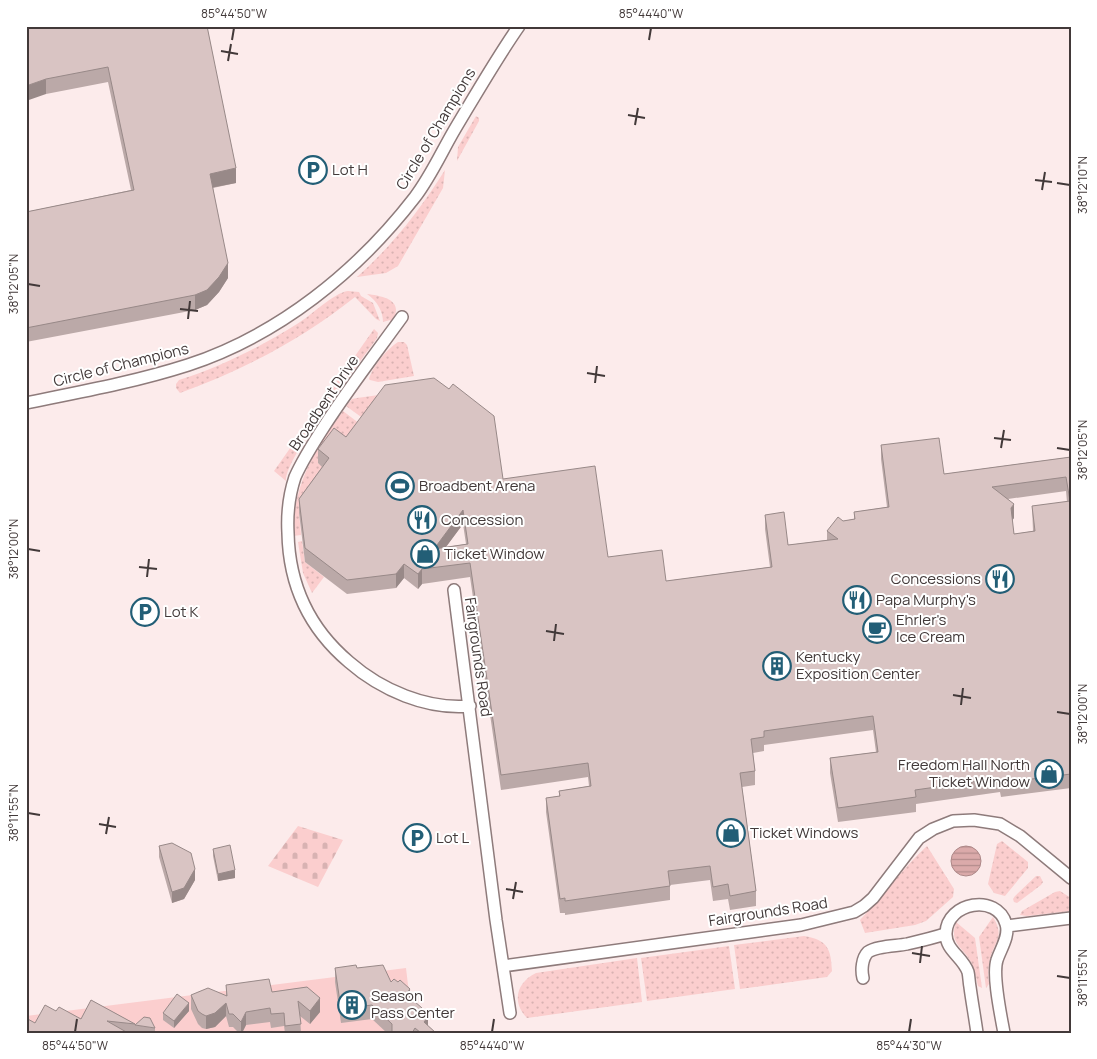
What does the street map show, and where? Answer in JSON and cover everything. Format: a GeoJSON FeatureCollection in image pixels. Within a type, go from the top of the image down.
{"type":"FeatureCollection","features":[{"type":"Feature","properties":{"kind":"street","name":"Circle of Champions"},"geometry":{"type":"LineString","coordinates":[[26,403],[106,387],[189,365],[260,333],[309,302],[374,244],[415,197],[493,64],[519,26]]}},
{"type":"Feature","properties":{"kind":"street","name":"Broadbent Drive"},"geometry":{"type":"LineString","coordinates":[[402,317],[338,404],[310,448],[295,478],[289,502],[287,523],[288,555],[294,582],[304,606],[317,628],[333,648],[352,665],[376,683],[402,695],[456,707],[470,706]]}},
{"type":"Feature","properties":{"kind":"street","name":"Fairgrounds Road"},"geometry":{"type":"LineString","coordinates":[[454,590],[510,1013]]}},
{"type":"Feature","properties":{"kind":"street","name":"Fairgrounds Road"},"geometry":{"type":"LineString","coordinates":[[503,966],[800,925],[854,912],[873,898],[919,838],[933,829],[954,821],[974,820],[1000,824],[1020,836],[1071,878]]}},
{"type":"Feature","properties":{"kind":"street"},"geometry":{"type":"LineString","coordinates":[[977,1033],[968,972],[963,963],[950,950],[945,934],[948,922],[959,910],[972,904],[982,904],[992,908],[1002,915],[1007,926],[1002,949],[996,962],[996,978],[1004,1033]]}},
{"type":"Feature","properties":{"kind":"street"},"geometry":{"type":"LineString","coordinates":[[1007,926],[1071,918]]}},
{"type":"Feature","properties":{"kind":"street"},"geometry":{"type":"LineString","coordinates":[[863,978],[861,970],[864,959],[867,953],[872,950],[907,944],[945,934]]}},
{"type":"Feature","properties":{"kind":"green space"},"geometry":{"type":"Polygon","coordinates":[[[476,116],[479,118],[479,121],[457,161],[458,147],[476,116]]]}},
{"type":"Feature","properties":{"kind":"green space"},"geometry":{"type":"Polygon","coordinates":[[[445,170],[443,188],[398,266],[386,273],[357,277],[405,227],[445,170]]]}},
{"type":"Feature","properties":{"kind":"green space"},"geometry":{"type":"Polygon","coordinates":[[[348,291],[359,292],[361,296],[373,303],[380,321],[355,297],[293,340],[250,364],[180,393],[176,388],[179,380],[225,363],[269,341],[303,320],[329,300],[348,291]]]}},
{"type":"Feature","properties":{"kind":"green space"},"geometry":{"type":"Polygon","coordinates":[[[367,294],[386,298],[394,304],[396,309],[395,315],[391,322],[390,320],[383,322],[379,306],[367,294]]]}},
{"type":"Feature","properties":{"kind":"green space"},"geometry":{"type":"Polygon","coordinates":[[[374,329],[378,333],[377,338],[340,388],[297,452],[286,481],[274,471],[374,329]]]}},
{"type":"Feature","properties":{"kind":"green space"},"geometry":{"type":"Polygon","coordinates":[[[398,342],[404,342],[407,345],[414,376],[378,382],[370,380],[377,363],[398,342]]]}},
{"type":"Feature","properties":{"kind":"green space"},"geometry":{"type":"Polygon","coordinates":[[[415,390],[368,422],[346,406],[352,399],[415,390]]]}},
{"type":"Feature","properties":{"kind":"green space"},"geometry":{"type":"Polygon","coordinates":[[[343,411],[364,427],[318,463],[329,472],[299,513],[301,535],[293,536],[297,500],[307,469],[314,454],[343,411]]]}},
{"type":"Feature","properties":{"kind":"green space"},"geometry":{"type":"Polygon","coordinates":[[[302,541],[305,562],[324,577],[312,593],[303,573],[298,542],[302,541]]]}},
{"type":"Feature","properties":{"kind":"green space"},"geometry":{"type":"Polygon","coordinates":[[[298,826],[343,840],[318,887],[268,866],[298,826]]]}},
{"type":"Feature","properties":{"kind":"green space"},"geometry":{"type":"Polygon","coordinates":[[[1002,841],[1028,862],[1028,868],[1005,896],[994,893],[988,884],[997,844],[1002,841]]]}},
{"type":"Feature","properties":{"kind":"green space"},"geometry":{"type":"Polygon","coordinates":[[[927,846],[954,889],[953,897],[926,921],[915,925],[865,933],[860,920],[927,846]]]}},
{"type":"Feature","properties":{"kind":"green space"},"geometry":{"type":"Polygon","coordinates":[[[1036,876],[1040,876],[1043,882],[1041,885],[1017,903],[1014,902],[1015,896],[1036,876]]]}},
{"type":"Feature","properties":{"kind":"green space"},"geometry":{"type":"Polygon","coordinates":[[[1060,891],[1071,898],[1071,911],[1027,916],[1020,915],[1022,911],[1060,891]]]}},
{"type":"Feature","properties":{"kind":"green space"},"geometry":{"type":"Polygon","coordinates":[[[993,917],[999,934],[990,959],[988,971],[989,984],[986,988],[979,937],[993,917]]]}},
{"type":"Feature","properties":{"kind":"green space"},"geometry":{"type":"Polygon","coordinates":[[[956,922],[975,938],[982,988],[978,986],[971,962],[955,940],[954,929],[956,922]]]}},
{"type":"Feature","properties":{"kind":"green space"},"geometry":{"type":"Polygon","coordinates":[[[804,936],[818,940],[827,947],[831,957],[832,971],[827,977],[740,989],[734,945],[804,936]]]}},
{"type":"Feature","properties":{"kind":"green space"},"geometry":{"type":"Polygon","coordinates":[[[729,946],[735,989],[647,1001],[641,958],[729,946]]]}},
{"type":"Feature","properties":{"kind":"green space"},"geometry":{"type":"Polygon","coordinates":[[[637,958],[642,1002],[527,1018],[522,1012],[518,993],[524,982],[536,973],[637,958]]]}},
{"type":"Feature","properties":{"kind":"green space"},"geometry":{"type":"Polygon","coordinates":[[[406,968],[408,985],[426,1033],[26,1033],[26,1016],[406,968]]]}},
{"type":"Feature","properties":{"kind":"shaded area"},"geometry":{"type":"Polygon","coordinates":[[[966,846],[977,850],[981,861],[977,872],[966,876],[955,872],[951,861],[955,850],[966,846]]]}},
{"type":"Feature","properties":{"kind":"building"},"geometry":{"type":"Polygon","coordinates":[[[26,26],[207,26],[236,168],[210,174],[228,263],[207,290],[195,295],[26,328],[26,212],[134,190],[108,67],[46,79],[26,86],[26,26]]]}},
{"type":"Feature","properties":{"kind":"building","name":"Kentucky Exposition Center"},"geometry":{"type":"Polygon","coordinates":[[[434,378],[449,389],[453,384],[494,416],[503,479],[595,466],[608,557],[662,550],[666,581],[772,567],[765,515],[784,512],[788,545],[838,539],[827,531],[838,517],[843,521],[855,519],[854,512],[889,507],[881,445],[939,438],[944,474],[1071,457],[1071,774],[1001,783],[1000,778],[915,790],[916,797],[838,808],[830,758],[878,752],[873,716],[764,731],[764,737],[751,739],[755,771],[740,773],[756,891],[730,896],[728,884],[713,887],[710,866],[668,871],[670,886],[565,901],[565,898],[560,899],[546,798],[560,796],[559,791],[591,786],[588,763],[501,775],[470,563],[422,569],[418,574],[404,564],[396,574],[347,580],[305,548],[299,499],[329,458],[318,449],[334,428],[346,437],[385,385],[434,378]],[[1066,477],[992,487],[1014,504],[1011,508],[1014,534],[1035,531],[1032,506],[1070,501],[1066,477]],[[463,510],[434,549],[468,544],[463,510]]]}},
{"type":"Feature","properties":{"kind":"building"},"geometry":{"type":"Polygon","coordinates":[[[172,843],[191,853],[195,869],[184,888],[172,892],[159,846],[172,843]]]}},
{"type":"Feature","properties":{"kind":"building"},"geometry":{"type":"Polygon","coordinates":[[[230,845],[235,870],[218,874],[213,849],[230,845]]]}},
{"type":"Feature","properties":{"kind":"building"},"geometry":{"type":"Polygon","coordinates":[[[356,965],[357,968],[383,965],[391,982],[394,979],[398,982],[400,980],[410,989],[406,994],[422,1008],[421,1010],[428,1017],[424,1022],[436,1033],[421,1033],[415,1028],[412,1033],[392,1033],[392,1024],[372,1005],[341,1009],[335,968],[356,965]]]}},
{"type":"Feature","properties":{"kind":"building"},"geometry":{"type":"Polygon","coordinates":[[[269,979],[272,992],[307,987],[320,998],[310,1011],[298,1001],[301,1024],[285,1026],[284,1013],[271,1014],[270,1008],[246,1012],[241,1022],[233,1014],[229,1014],[226,1003],[215,1013],[206,1016],[198,1011],[191,995],[208,988],[227,996],[226,985],[269,979]]]}},
{"type":"Feature","properties":{"kind":"building"},"geometry":{"type":"Polygon","coordinates":[[[177,994],[189,1003],[174,1021],[163,1013],[177,994]]]}},
{"type":"Feature","properties":{"kind":"building"},"geometry":{"type":"Polygon","coordinates":[[[91,1000],[135,1024],[107,1021],[128,1033],[26,1033],[26,1018],[35,1023],[45,1005],[56,1011],[59,1007],[81,1019],[91,1000]]]}},
{"type":"Feature","properties":{"kind":"building"},"geometry":{"type":"Polygon","coordinates":[[[144,1017],[150,1018],[155,1028],[135,1025],[144,1017]]]}},
{"type":"Feature","properties":{"kind":"place","name":"Lot H"},"geometry":{"type":"Point","coordinates":[313,170]}},
{"type":"Feature","properties":{"kind":"place","name":"Broadbent Arena"},"geometry":{"type":"Point","coordinates":[400,486]}},
{"type":"Feature","properties":{"kind":"place","name":"Concession"},"geometry":{"type":"Point","coordinates":[422,520]}},
{"type":"Feature","properties":{"kind":"place","name":"Ticket Window"},"geometry":{"type":"Point","coordinates":[425,554]}},
{"type":"Feature","properties":{"kind":"place","name":"Concessions"},"geometry":{"type":"Point","coordinates":[1000,579]}},
{"type":"Feature","properties":{"kind":"place","name":"Papa Murphy's"},"geometry":{"type":"Point","coordinates":[857,600]}},
{"type":"Feature","properties":{"kind":"place","name":"Lot K"},"geometry":{"type":"Point","coordinates":[145,612]}},
{"type":"Feature","properties":{"kind":"place","name":"Ehrler's Ice Cream"},"geometry":{"type":"Point","coordinates":[877,629]}},
{"type":"Feature","properties":{"kind":"place","name":"Kentucky Exposition Center"},"geometry":{"type":"Point","coordinates":[777,666]}},
{"type":"Feature","properties":{"kind":"place","name":"Freedom Hall North Ticket Window"},"geometry":{"type":"Point","coordinates":[1049,774]}},
{"type":"Feature","properties":{"kind":"place","name":"Ticket Windows"},"geometry":{"type":"Point","coordinates":[731,833]}},
{"type":"Feature","properties":{"kind":"place","name":"Lot L"},"geometry":{"type":"Point","coordinates":[417,838]}},
{"type":"Feature","properties":{"kind":"place","name":"Season Pass Center"},"geometry":{"type":"Point","coordinates":[352,1005]}}]}
